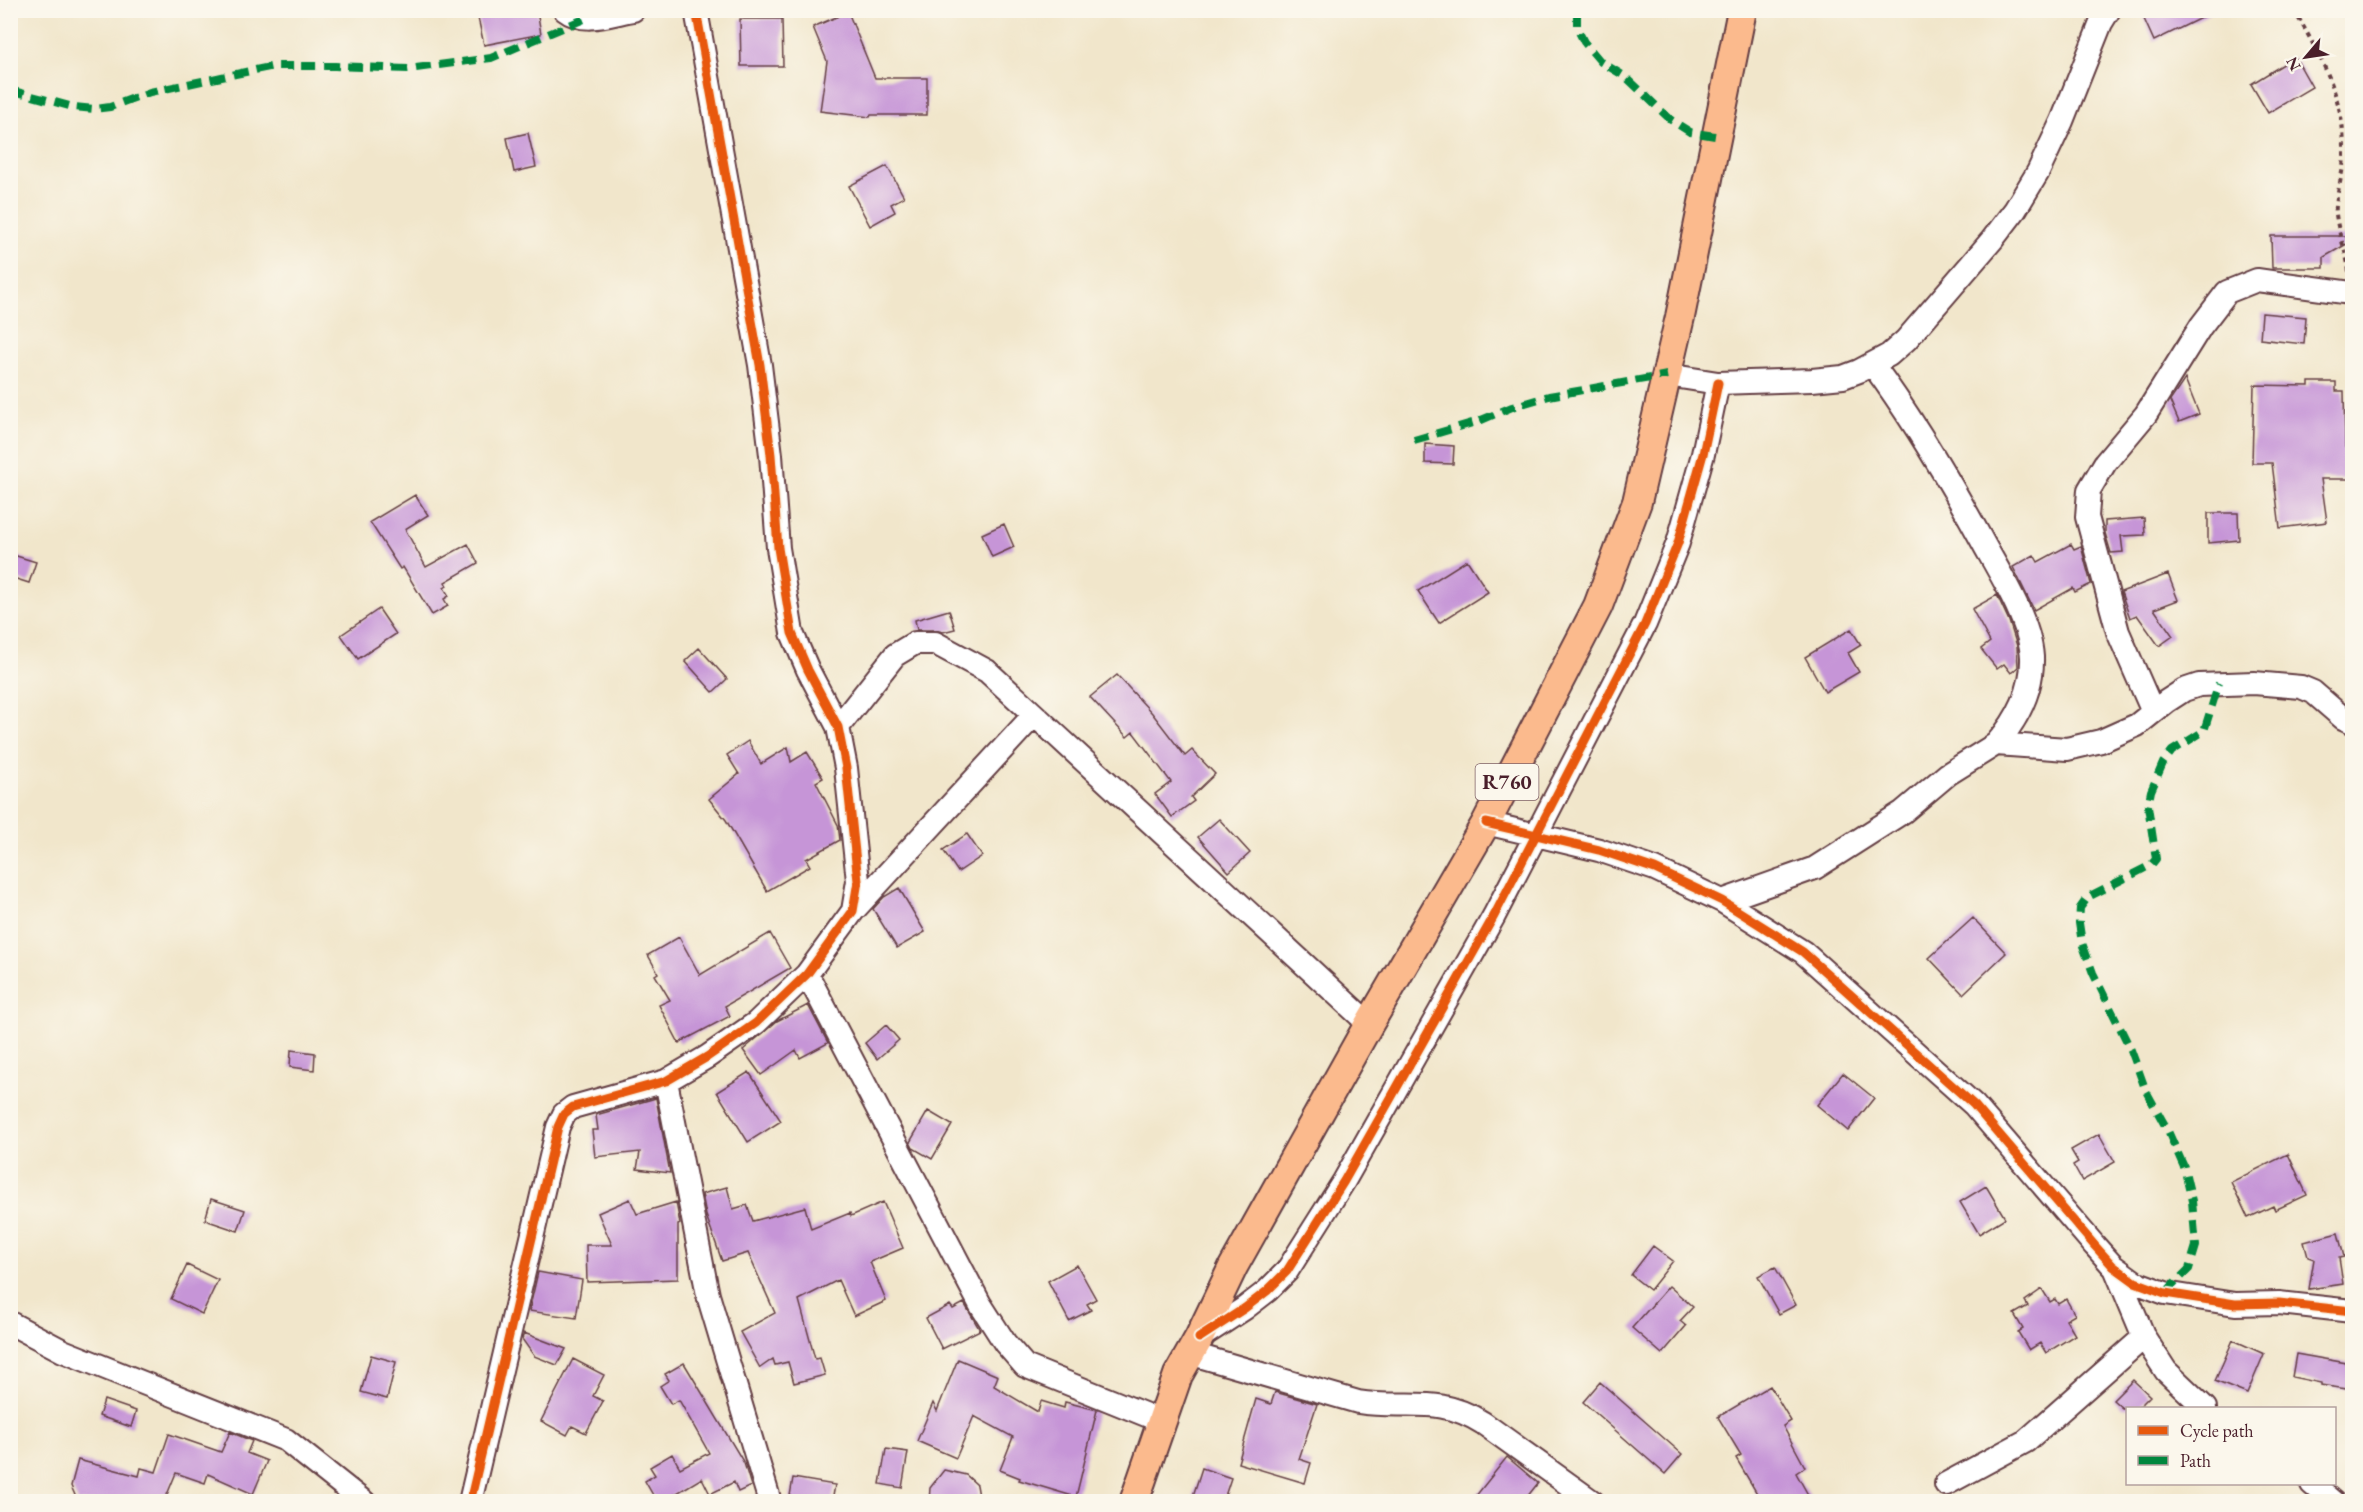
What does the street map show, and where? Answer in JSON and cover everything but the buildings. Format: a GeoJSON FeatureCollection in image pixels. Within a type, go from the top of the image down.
{"type":"FeatureCollection","features":[{"type":"Feature","properties":{"kind":"main road","name":"R760"},"geometry":{"type":"LineString","coordinates":[[1134,1502],[1178,1375],[1233,1267],[1486,823],[1598,606],[1637,502],[1667,375],[1742,10]]}},
{"type":"Feature","properties":{"kind":"street"},"geometry":{"type":"LineString","coordinates":[[565,10],[571,15],[584,19],[633,10]]}},
{"type":"Feature","properties":{"kind":"street"},"geometry":{"type":"LineString","coordinates":[[696,10],[760,364],[771,455],[778,548],[792,633],[808,670],[838,727],[846,768],[858,881],[853,911]]}},
{"type":"Feature","properties":{"kind":"street"},"geometry":{"type":"LineString","coordinates":[[1667,375],[1718,383],[1812,380],[1843,376],[1873,365],[1906,340],[2015,210],[2038,172],[2062,121],[2109,10]]}},
{"type":"Feature","properties":{"kind":"street"},"geometry":{"type":"LineString","coordinates":[[2153,712],[2118,632],[2087,517],[2089,490],[2105,463],[2146,414],[2200,326],[2227,292],[2257,280],[2351,293]]}},
{"type":"Feature","properties":{"kind":"street"},"geometry":{"type":"LineString","coordinates":[[1722,901],[1815,868],[1903,812],[1948,774],[1996,744],[2011,727],[2026,696],[2032,657],[2020,612],[1957,494],[1897,396],[1873,365]]}},
{"type":"Feature","properties":{"kind":"street"},"geometry":{"type":"LineString","coordinates":[[1194,1346],[1259,1297],[1287,1271],[1344,1181],[1494,916],[1645,624],[1678,543],[1703,454],[1718,383]]}},
{"type":"Feature","properties":{"kind":"street"},"geometry":{"type":"LineString","coordinates":[[838,727],[895,655],[915,643],[935,644],[987,671],[1370,1024]]}},
{"type":"Feature","properties":{"kind":"street"},"geometry":{"type":"LineString","coordinates":[[1996,744],[2067,748],[2102,741],[2137,724],[2184,690],[2199,685],[2254,683],[2306,688],[2343,718],[2352,722]]}},
{"type":"Feature","properties":{"kind":"street"},"geometry":{"type":"LineString","coordinates":[[470,1502],[561,1119],[567,1110],[580,1103],[666,1081],[707,1058],[756,1023],[807,974],[853,911],[1034,716]]}},
{"type":"Feature","properties":{"kind":"street"},"geometry":{"type":"LineString","coordinates":[[1486,823],[1599,850],[1655,869],[1722,901],[1803,952],[1974,1106],[2114,1266],[2135,1282],[2165,1293],[2235,1304],[2279,1303],[2352,1311]]}},
{"type":"Feature","properties":{"kind":"street"},"geometry":{"type":"LineString","coordinates":[[807,974],[980,1304],[1005,1343],[1025,1366],[1161,1421]]}},
{"type":"Feature","properties":{"kind":"street"},"geometry":{"type":"LineString","coordinates":[[666,1081],[708,1295],[770,1502]]}},
{"type":"Feature","properties":{"kind":"street"},"geometry":{"type":"LineString","coordinates":[[2114,1266],[2144,1337],[2166,1371],[2204,1407]]}},
{"type":"Feature","properties":{"kind":"street"},"geometry":{"type":"LineString","coordinates":[[10,1323],[63,1351],[286,1440],[364,1502]]}},
{"type":"Feature","properties":{"kind":"street"},"geometry":{"type":"LineString","coordinates":[[1946,1484],[2026,1442],[2144,1337]]}},
{"type":"Feature","properties":{"kind":"street"},"geometry":{"type":"LineString","coordinates":[[1194,1346],[1358,1402],[1374,1405],[1425,1404],[1452,1407],[1483,1423],[1593,1502]]}},
{"type":"Feature","properties":{"kind":"street"},"geometry":{"type":"LineString","coordinates":[[2313,1485],[2333,1502]]}},
{"type":"Feature","properties":{"kind":"path"},"geometry":{"type":"LineString","coordinates":[[2294,10],[2325,64],[2339,102],[2344,127],[2344,158],[2336,215],[2348,261],[2352,321]]}},
{"type":"Feature","properties":{"kind":"marked path"},"geometry":{"type":"LineString","coordinates":[[1577,10],[1577,28],[1584,42],[1601,62],[1626,77],[1671,120],[1690,132],[1715,136]]}},
{"type":"Feature","properties":{"kind":"marked path"},"geometry":{"type":"LineString","coordinates":[[10,90],[73,107],[95,109],[110,107],[150,92],[274,66],[408,69],[491,58],[584,19]]}},
{"type":"Feature","properties":{"kind":"marked path"},"geometry":{"type":"LineString","coordinates":[[1414,440],[1479,421],[1512,407],[1549,396],[1667,375]]}},
{"type":"Feature","properties":{"kind":"marked path"},"geometry":{"type":"LineString","coordinates":[[2165,1293],[2189,1269],[2196,1246],[2192,1201],[2184,1167],[2146,1091],[2131,1050],[2093,973],[2082,943],[2079,923],[2080,908],[2088,897],[2151,865],[2156,859],[2148,806],[2151,791],[2163,763],[2172,751],[2204,731],[2219,683]]}},
{"type":"Feature","properties":{"kind":"cycle path"},"geometry":{"type":"LineString","coordinates":[[470,1502],[558,1127],[564,1114],[573,1107],[666,1081],[707,1057],[756,1023],[807,974],[853,911],[858,881],[846,768],[838,727],[808,670],[792,633],[778,548],[771,455],[760,365],[696,10]]}},
{"type":"Feature","properties":{"kind":"cycle path"},"geometry":{"type":"LineString","coordinates":[[1199,1338],[1245,1308],[1287,1271],[1344,1181],[1494,916],[1645,624],[1678,543],[1703,454],[1718,383]]}},
{"type":"Feature","properties":{"kind":"cycle path"},"geometry":{"type":"LineString","coordinates":[[1486,823],[1599,850],[1655,869],[1722,901],[1803,952],[1974,1105],[2113,1266],[2135,1282],[2165,1293],[2235,1304],[2279,1303],[2352,1311]]}}]}
